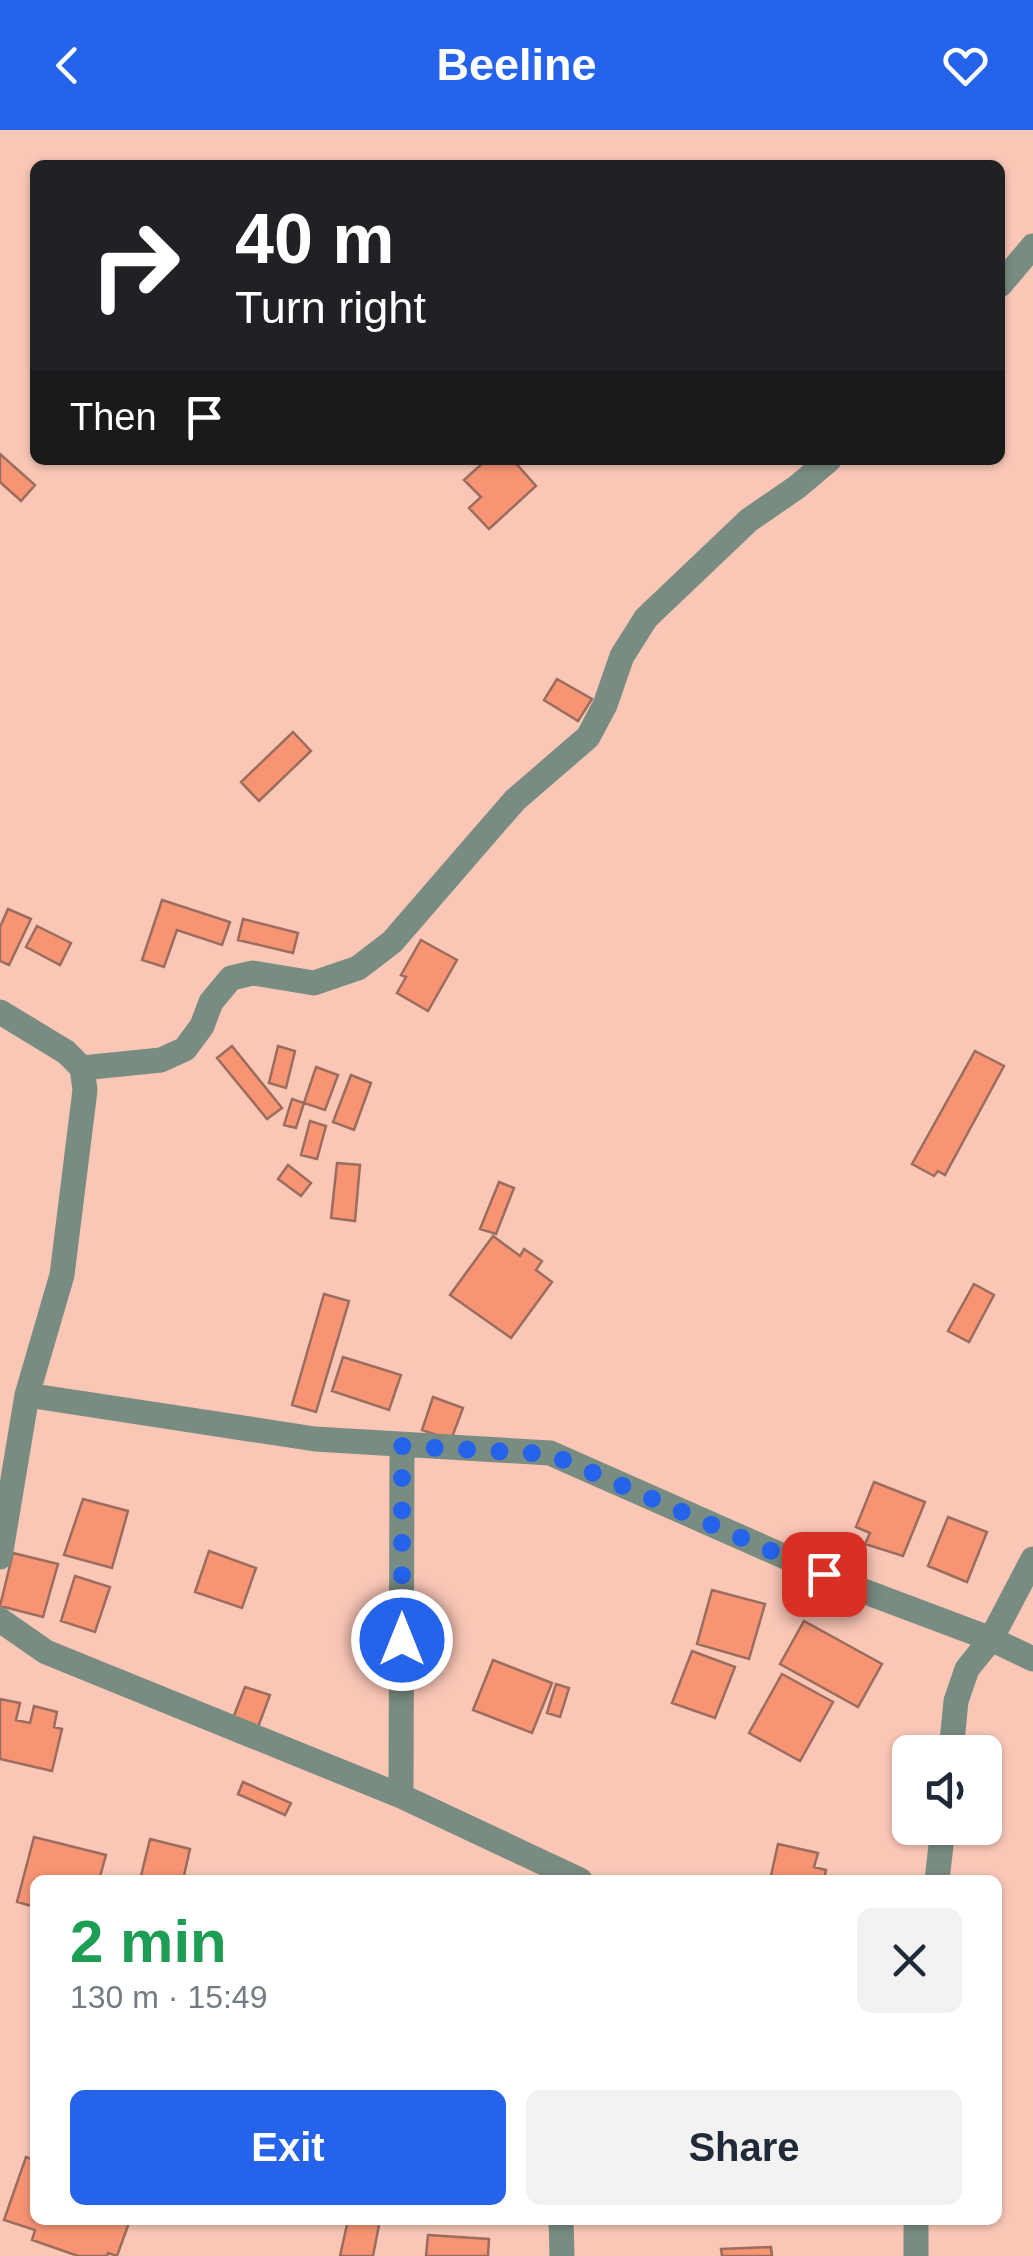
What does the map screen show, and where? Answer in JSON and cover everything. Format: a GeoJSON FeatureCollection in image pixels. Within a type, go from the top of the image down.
{"type":"FeatureCollection","features":[{"type":"Feature","properties":{"kind":"street"},"geometry":{"type":"LineString","coordinates":[[1005,278],[1033,246]]}},
{"type":"Feature","properties":{"kind":"street"},"geometry":{"type":"LineString","coordinates":[[82,1068],[161,1060],[185,1049],[202,1026],[212,1002],[232,978],[253,974],[314,983],[358,968],[392,942],[515,800],[588,736],[605,705],[622,656],[646,618],[749,520],[823,465]]}},
{"type":"Feature","properties":{"kind":"street"},"geometry":{"type":"LineString","coordinates":[[0,1012],[66,1052],[82,1068],[85,1090],[62,1275],[27,1395],[0,1557]]}},
{"type":"Feature","properties":{"kind":"street"},"geometry":{"type":"LineString","coordinates":[[27,1395],[315,1439],[550,1454],[858,1589],[1033,1659]]}},
{"type":"Feature","properties":{"kind":"street"},"geometry":{"type":"LineString","coordinates":[[401,1796],[402,1446]]}},
{"type":"Feature","properties":{"kind":"street"},"geometry":{"type":"LineString","coordinates":[[952,1735],[956,1701],[967,1669],[990,1639],[1033,1559]]}},
{"type":"Feature","properties":{"kind":"street"},"geometry":{"type":"LineString","coordinates":[[0,1620],[46,1652],[401,1796],[569,1875]]}},
{"type":"Feature","properties":{"kind":"street"},"geometry":{"type":"LineString","coordinates":[[938,1875],[941,1845]]}},
{"type":"Feature","properties":{"kind":"street"},"geometry":{"type":"LineString","coordinates":[[561,2225],[562,2256]]}},
{"type":"Feature","properties":{"kind":"street"},"geometry":{"type":"LineString","coordinates":[[916,2225],[916,2256]]}},
{"type":"Feature","properties":{"kind":"building"},"geometry":{"type":"Polygon","coordinates":[[[0,454],[35,485],[21,501],[0,482],[0,454]]]}},
{"type":"Feature","properties":{"kind":"building"},"geometry":{"type":"Polygon","coordinates":[[[480,465],[517,465],[536,486],[489,529],[469,508],[481,497],[464,480],[480,465]]]}},
{"type":"Feature","properties":{"kind":"building"},"geometry":{"type":"Polygon","coordinates":[[[557,679],[592,699],[578,721],[544,700],[557,679]]]}},
{"type":"Feature","properties":{"kind":"building"},"geometry":{"type":"Polygon","coordinates":[[[293,732],[311,751],[259,801],[241,782],[293,732]]]}},
{"type":"Feature","properties":{"kind":"building"},"geometry":{"type":"Polygon","coordinates":[[[162,900],[230,922],[222,945],[177,930],[164,967],[142,960],[162,900]]]}},
{"type":"Feature","properties":{"kind":"building"},"geometry":{"type":"Polygon","coordinates":[[[8,909],[31,919],[9,965],[0,961],[0,927],[8,909]]]}},
{"type":"Feature","properties":{"kind":"building"},"geometry":{"type":"Polygon","coordinates":[[[243,919],[298,933],[293,953],[238,940],[243,919]]]}},
{"type":"Feature","properties":{"kind":"building"},"geometry":{"type":"Polygon","coordinates":[[[37,926],[71,943],[60,965],[26,947],[37,926]]]}},
{"type":"Feature","properties":{"kind":"building"},"geometry":{"type":"Polygon","coordinates":[[[421,940],[457,960],[428,1011],[397,993],[406,977],[401,975],[421,940]]]}},
{"type":"Feature","properties":{"kind":"building"},"geometry":{"type":"Polygon","coordinates":[[[232,1046],[282,1108],[267,1119],[217,1058],[232,1046]]]}},
{"type":"Feature","properties":{"kind":"building"},"geometry":{"type":"Polygon","coordinates":[[[278,1046],[295,1051],[286,1088],[269,1083],[278,1046]]]}},
{"type":"Feature","properties":{"kind":"building"},"geometry":{"type":"Polygon","coordinates":[[[975,1051],[1004,1066],[945,1175],[938,1171],[934,1176],[912,1164],[975,1051]]]}},
{"type":"Feature","properties":{"kind":"building"},"geometry":{"type":"Polygon","coordinates":[[[316,1067],[338,1075],[325,1110],[304,1103],[316,1067]]]}},
{"type":"Feature","properties":{"kind":"building"},"geometry":{"type":"Polygon","coordinates":[[[351,1075],[371,1083],[354,1130],[333,1122],[351,1075]]]}},
{"type":"Feature","properties":{"kind":"building"},"geometry":{"type":"Polygon","coordinates":[[[292,1099],[304,1103],[296,1128],[284,1125],[292,1099]]]}},
{"type":"Feature","properties":{"kind":"building"},"geometry":{"type":"Polygon","coordinates":[[[310,1121],[326,1126],[317,1159],[301,1155],[310,1121]]]}},
{"type":"Feature","properties":{"kind":"building"},"geometry":{"type":"Polygon","coordinates":[[[337,1163],[360,1165],[355,1221],[331,1218],[337,1163]]]}},
{"type":"Feature","properties":{"kind":"building"},"geometry":{"type":"Polygon","coordinates":[[[288,1165],[311,1183],[301,1196],[278,1179],[288,1165]]]}},
{"type":"Feature","properties":{"kind":"building"},"geometry":{"type":"Polygon","coordinates":[[[499,1182],[514,1188],[496,1234],[480,1229],[499,1182]]]}},
{"type":"Feature","properties":{"kind":"building"},"geometry":{"type":"Polygon","coordinates":[[[493,1236],[520,1256],[524,1249],[542,1261],[536,1270],[552,1282],[511,1338],[450,1295],[493,1236]]]}},
{"type":"Feature","properties":{"kind":"building"},"geometry":{"type":"Polygon","coordinates":[[[974,1284],[994,1295],[969,1342],[948,1331],[974,1284]]]}},
{"type":"Feature","properties":{"kind":"building"},"geometry":{"type":"Polygon","coordinates":[[[324,1294],[349,1301],[316,1412],[292,1405],[324,1294]]]}},
{"type":"Feature","properties":{"kind":"building"},"geometry":{"type":"Polygon","coordinates":[[[343,1357],[401,1375],[389,1410],[332,1391],[343,1357]]]}},
{"type":"Feature","properties":{"kind":"building"},"geometry":{"type":"Polygon","coordinates":[[[433,1397],[463,1408],[451,1440],[422,1430],[433,1397]]]}},
{"type":"Feature","properties":{"kind":"building"},"geometry":{"type":"Polygon","coordinates":[[[874,1482],[925,1502],[903,1556],[865,1544],[870,1533],[856,1527],[874,1482]]]}},
{"type":"Feature","properties":{"kind":"building"},"geometry":{"type":"Polygon","coordinates":[[[83,1499],[128,1511],[112,1568],[64,1555],[83,1499]]]}},
{"type":"Feature","properties":{"kind":"building"},"geometry":{"type":"Polygon","coordinates":[[[948,1517],[987,1532],[967,1582],[928,1566],[948,1517]]]}},
{"type":"Feature","properties":{"kind":"building"},"geometry":{"type":"Polygon","coordinates":[[[209,1551],[256,1568],[242,1608],[195,1592],[209,1551]]]}},
{"type":"Feature","properties":{"kind":"building"},"geometry":{"type":"Polygon","coordinates":[[[13,1553],[58,1564],[43,1617],[0,1606],[13,1553]]]}},
{"type":"Feature","properties":{"kind":"building"},"geometry":{"type":"Polygon","coordinates":[[[75,1576],[110,1587],[95,1632],[61,1621],[75,1576]]]}},
{"type":"Feature","properties":{"kind":"building"},"geometry":{"type":"Polygon","coordinates":[[[712,1590],[765,1604],[749,1659],[697,1644],[712,1590]]]}},
{"type":"Feature","properties":{"kind":"building"},"geometry":{"type":"Polygon","coordinates":[[[804,1621],[882,1664],[858,1707],[780,1664],[804,1621]]]}},
{"type":"Feature","properties":{"kind":"building"},"geometry":{"type":"Polygon","coordinates":[[[692,1651],[735,1667],[715,1718],[672,1703],[692,1651]]]}},
{"type":"Feature","properties":{"kind":"building"},"geometry":{"type":"Polygon","coordinates":[[[493,1660],[552,1683],[532,1733],[473,1710],[493,1660]]]}},
{"type":"Feature","properties":{"kind":"building"},"geometry":{"type":"Polygon","coordinates":[[[782,1674],[833,1702],[800,1761],[749,1733],[782,1674]]]}},
{"type":"Feature","properties":{"kind":"building"},"geometry":{"type":"Polygon","coordinates":[[[556,1684],[569,1688],[560,1717],[547,1713],[556,1684]]]}},
{"type":"Feature","properties":{"kind":"building"},"geometry":{"type":"Polygon","coordinates":[[[245,1687],[270,1695],[258,1727],[233,1718],[245,1687]]]}},
{"type":"Feature","properties":{"kind":"building"},"geometry":{"type":"Polygon","coordinates":[[[0,1699],[20,1703],[16,1720],[30,1723],[34,1706],[57,1712],[54,1727],[62,1729],[52,1771],[0,1759],[0,1699]]]}},
{"type":"Feature","properties":{"kind":"building"},"geometry":{"type":"Polygon","coordinates":[[[243,1782],[291,1803],[285,1815],[238,1794],[243,1782]]]}},
{"type":"Feature","properties":{"kind":"building"},"geometry":{"type":"Polygon","coordinates":[[[34,1837],[106,1855],[100,1875],[30,1875],[30,1906],[17,1902],[34,1837]]]}},
{"type":"Feature","properties":{"kind":"building"},"geometry":{"type":"Polygon","coordinates":[[[150,1839],[190,1849],[184,1875],[141,1875],[150,1839]]]}},
{"type":"Feature","properties":{"kind":"building"},"geometry":{"type":"Polygon","coordinates":[[[778,1844],[818,1853],[814,1867],[826,1870],[825,1875],[771,1875],[778,1844]]]}},
{"type":"Feature","properties":{"kind":"building"},"geometry":{"type":"Polygon","coordinates":[[[26,2157],[30,2158],[30,2225],[128,2225],[117,2256],[78,2256],[32,2240],[35,2230],[4,2220],[26,2157]]]}},
{"type":"Feature","properties":{"kind":"building"},"geometry":{"type":"Polygon","coordinates":[[[347,2225],[379,2225],[373,2256],[340,2256],[347,2225]]]}},
{"type":"Feature","properties":{"kind":"building"},"geometry":{"type":"Polygon","coordinates":[[[428,2235],[489,2239],[488,2256],[426,2256],[428,2235]]]}},
{"type":"Feature","properties":{"kind":"building"},"geometry":{"type":"Polygon","coordinates":[[[771,2247],[772,2256],[722,2256],[721,2249],[771,2247]]]}},
{"type":"Feature","properties":{"kind":"route"},"geometry":{"type":"LineString","coordinates":[[402,1640],[402,1446],[550,1454],[824,1574]]}}]}
